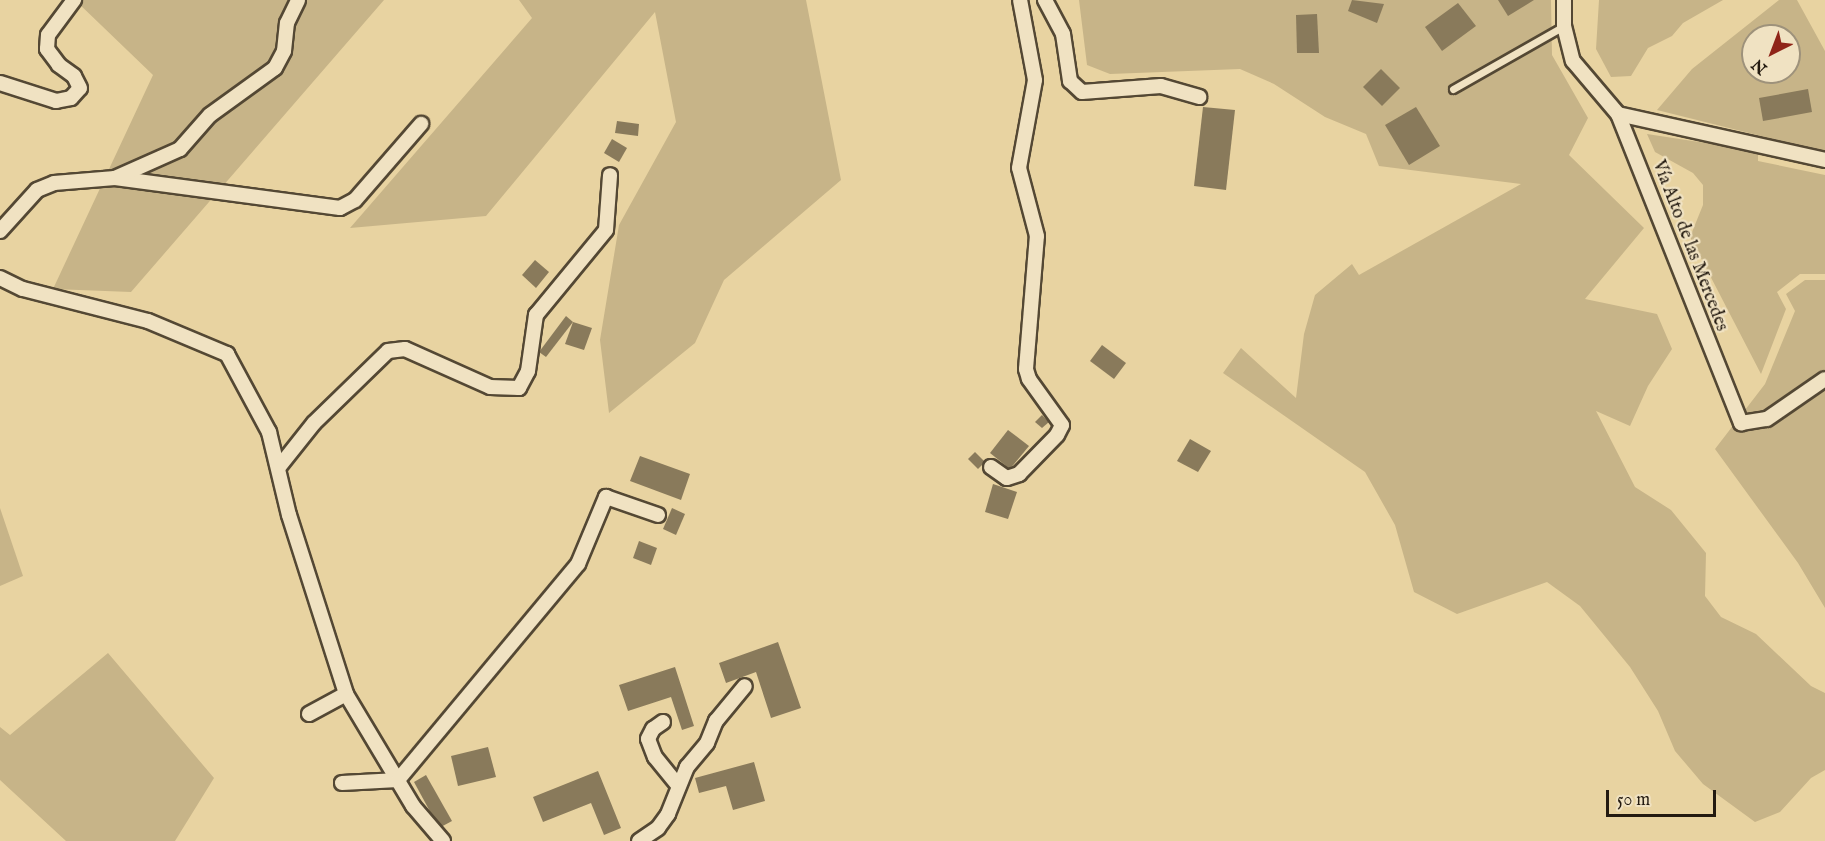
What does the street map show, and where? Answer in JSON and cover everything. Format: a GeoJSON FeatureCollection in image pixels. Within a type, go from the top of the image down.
{"type":"FeatureCollection","features":[{"type":"Feature","properties":{"kind":"street"},"geometry":{"type":"LineString","coordinates":[[0,83],[56,101],[75,93],[80,88],[74,76],[59,65],[47,49],[48,35],[74,0]]}},
{"type":"Feature","properties":{"kind":"street"},"geometry":{"type":"LineString","coordinates":[[115,178],[180,149],[210,115],[275,68],[284,51],[287,23],[298,0]]}},
{"type":"Feature","properties":{"kind":"street"},"geometry":{"type":"LineString","coordinates":[[991,467],[1007,478],[1019,474],[1057,435],[1062,424],[1029,379],[1026,369],[1037,236],[1019,168],[1035,80],[1020,0]]}},
{"type":"Feature","properties":{"kind":"street"},"geometry":{"type":"LineString","coordinates":[[1045,0],[1063,34],[1070,81],[1082,92],[1161,86],[1199,97]]}},
{"type":"Feature","properties":{"kind":"street","name":"Vía Alto de las Mercedes"},"geometry":{"type":"LineString","coordinates":[[1564,0],[1564,26],[1574,61],[1618,114],[1741,423],[1767,419],[1825,379]]}},
{"type":"Feature","properties":{"kind":"street"},"geometry":{"type":"LineString","coordinates":[[1618,114],[1825,160]]}},
{"type":"Feature","properties":{"kind":"street"},"geometry":{"type":"LineString","coordinates":[[0,231],[37,190],[54,183],[115,178],[340,208],[355,200],[421,124]]}},
{"type":"Feature","properties":{"kind":"street"},"geometry":{"type":"LineString","coordinates":[[279,467],[314,423],[388,351],[405,349],[490,387],[513,391],[523,384],[536,315],[606,230],[610,175]]}},
{"type":"Feature","properties":{"kind":"street"},"geometry":{"type":"LineString","coordinates":[[0,278],[23,289],[148,321],[227,354],[269,432],[289,515],[346,694],[428,826],[443,841]]}},
{"type":"Feature","properties":{"kind":"street"},"geometry":{"type":"LineString","coordinates":[[342,783],[398,780],[578,564],[606,496],[658,515]]}},
{"type":"Feature","properties":{"kind":"street"},"geometry":{"type":"LineString","coordinates":[[639,841],[658,828],[668,814],[677,784],[707,744],[716,721],[746,686]]}},
{"type":"Feature","properties":{"kind":"street"},"geometry":{"type":"LineString","coordinates":[[309,714],[346,694]]}},
{"type":"Feature","properties":{"kind":"street"},"geometry":{"type":"LineString","coordinates":[[663,722],[653,729],[648,739],[655,757],[677,784]]}},
{"type":"Feature","properties":{"kind":"lane"},"geometry":{"type":"LineString","coordinates":[[1453,88],[1564,26]]}},
{"type":"Feature","properties":{"kind":"shaded area"},"geometry":{"type":"Polygon","coordinates":[[[75,0],[384,0],[131,292],[53,289],[153,75],[75,0]]]}},
{"type":"Feature","properties":{"kind":"shaded area"},"geometry":{"type":"Polygon","coordinates":[[[519,0],[806,0],[841,180],[724,280],[695,343],[609,413],[600,340],[619,225],[676,122],[655,12],[486,216],[350,228],[532,18],[519,0]]]}},
{"type":"Feature","properties":{"kind":"shaded area"},"geometry":{"type":"Polygon","coordinates":[[[1079,0],[1551,0],[1552,55],[1588,118],[1569,155],[1644,228],[1585,299],[1657,314],[1672,349],[1648,386],[1630,426],[1596,411],[1635,487],[1671,510],[1706,553],[1705,596],[1721,617],[1756,634],[1811,686],[1825,693],[1825,770],[1811,778],[1780,812],[1755,822],[1703,784],[1675,751],[1658,711],[1630,667],[1580,606],[1547,582],[1457,614],[1414,592],[1395,525],[1365,472],[1223,373],[1241,348],[1296,398],[1304,334],[1315,295],[1352,264],[1359,275],[1521,184],[1379,166],[1366,134],[1325,117],[1274,84],[1240,69],[1110,74],[1087,65],[1079,0]]]}},
{"type":"Feature","properties":{"kind":"shaded area"},"geometry":{"type":"Polygon","coordinates":[[[1599,0],[1723,0],[1683,23],[1672,36],[1648,48],[1631,76],[1611,77],[1596,49],[1599,0]]]}},
{"type":"Feature","properties":{"kind":"shaded area"},"geometry":{"type":"Polygon","coordinates":[[[1779,0],[1797,0],[1825,51],[1825,152],[1657,110],[1692,69],[1741,30],[1741,84],[1801,84],[1801,24],[1749,24],[1779,0]]]}},
{"type":"Feature","properties":{"kind":"shaded area"},"geometry":{"type":"Polygon","coordinates":[[[1647,134],[1758,151],[1758,161],[1825,175],[1825,274],[1800,274],[1777,292],[1786,309],[1761,374],[1690,237],[1703,205],[1703,185],[1693,173],[1655,152],[1647,134]]]}},
{"type":"Feature","properties":{"kind":"shaded area"},"geometry":{"type":"Polygon","coordinates":[[[1805,280],[1825,280],[1825,608],[1798,563],[1715,449],[1765,384],[1795,311],[1786,294],[1805,280]]]}},
{"type":"Feature","properties":{"kind":"shaded area"},"geometry":{"type":"Polygon","coordinates":[[[0,508],[23,576],[0,586],[0,508]]]}},
{"type":"Feature","properties":{"kind":"shaded area"},"geometry":{"type":"Polygon","coordinates":[[[108,653],[214,778],[175,841],[66,841],[0,780],[0,727],[10,735],[108,653]]]}},
{"type":"Feature","properties":{"kind":"building"},"geometry":{"type":"Polygon","coordinates":[[[1352,0],[1384,4],[1377,23],[1348,11],[1352,0]]]}},
{"type":"Feature","properties":{"kind":"building"},"geometry":{"type":"Polygon","coordinates":[[[1498,0],[1534,0],[1508,16],[1498,0]]]}},
{"type":"Feature","properties":{"kind":"building"},"geometry":{"type":"Polygon","coordinates":[[[1458,3],[1476,26],[1442,51],[1425,27],[1458,3]]]}},
{"type":"Feature","properties":{"kind":"building"},"geometry":{"type":"Polygon","coordinates":[[[1317,14],[1319,53],[1297,53],[1296,15],[1317,14]]]}},
{"type":"Feature","properties":{"kind":"building"},"geometry":{"type":"Polygon","coordinates":[[[1381,69],[1400,88],[1382,106],[1363,87],[1381,69]]]}},
{"type":"Feature","properties":{"kind":"building"},"geometry":{"type":"Polygon","coordinates":[[[1808,89],[1812,112],[1763,121],[1759,98],[1808,89]]]}},
{"type":"Feature","properties":{"kind":"building"},"geometry":{"type":"Polygon","coordinates":[[[1203,107],[1235,110],[1226,190],[1194,186],[1203,107]]]}},
{"type":"Feature","properties":{"kind":"building"},"geometry":{"type":"Polygon","coordinates":[[[1416,107],[1440,146],[1409,165],[1385,125],[1416,107]]]}},
{"type":"Feature","properties":{"kind":"building"},"geometry":{"type":"Polygon","coordinates":[[[617,121],[639,124],[638,136],[615,133],[617,121]]]}},
{"type":"Feature","properties":{"kind":"building"},"geometry":{"type":"Polygon","coordinates":[[[612,139],[627,148],[619,162],[604,153],[612,139]]]}},
{"type":"Feature","properties":{"kind":"building"},"geometry":{"type":"Polygon","coordinates":[[[535,260],[549,272],[536,288],[522,275],[535,260]]]}},
{"type":"Feature","properties":{"kind":"building"},"geometry":{"type":"Polygon","coordinates":[[[566,316],[573,322],[546,357],[539,352],[566,316]]]}},
{"type":"Feature","properties":{"kind":"building"},"geometry":{"type":"Polygon","coordinates":[[[573,322],[592,328],[584,350],[565,344],[573,322]]]}},
{"type":"Feature","properties":{"kind":"building"},"geometry":{"type":"Polygon","coordinates":[[[1102,345],[1126,363],[1114,379],[1090,361],[1102,345]]]}},
{"type":"Feature","properties":{"kind":"building"},"geometry":{"type":"Polygon","coordinates":[[[1042,415],[1049,422],[1042,428],[1035,422],[1042,415]]]}},
{"type":"Feature","properties":{"kind":"building"},"geometry":{"type":"Polygon","coordinates":[[[1008,430],[1029,446],[1010,469],[990,453],[1008,430]]]}},
{"type":"Feature","properties":{"kind":"building"},"geometry":{"type":"Polygon","coordinates":[[[1190,439],[1211,451],[1198,472],[1177,461],[1190,439]]]}},
{"type":"Feature","properties":{"kind":"building"},"geometry":{"type":"Polygon","coordinates":[[[975,452],[985,462],[978,469],[968,459],[975,452]]]}},
{"type":"Feature","properties":{"kind":"building"},"geometry":{"type":"Polygon","coordinates":[[[640,456],[690,474],[681,500],[630,481],[640,456]]]}},
{"type":"Feature","properties":{"kind":"building"},"geometry":{"type":"Polygon","coordinates":[[[993,484],[1017,492],[1008,519],[985,512],[993,484]]]}},
{"type":"Feature","properties":{"kind":"building"},"geometry":{"type":"Polygon","coordinates":[[[672,508],[685,514],[676,535],[663,529],[672,508]]]}},
{"type":"Feature","properties":{"kind":"building"},"geometry":{"type":"Polygon","coordinates":[[[639,541],[657,548],[651,565],[633,558],[639,541]]]}},
{"type":"Feature","properties":{"kind":"building"},"geometry":{"type":"Polygon","coordinates":[[[778,642],[801,708],[771,718],[756,672],[726,683],[719,663],[778,642]]]}},
{"type":"Feature","properties":{"kind":"building"},"geometry":{"type":"Polygon","coordinates":[[[675,667],[694,726],[682,730],[671,697],[628,711],[619,685],[675,667]]]}},
{"type":"Feature","properties":{"kind":"building"},"geometry":{"type":"Polygon","coordinates":[[[488,747],[496,777],[458,786],[451,756],[488,747]]]}},
{"type":"Feature","properties":{"kind":"building"},"geometry":{"type":"Polygon","coordinates":[[[754,762],[765,801],[733,810],[726,786],[699,793],[695,778],[754,762]]]}},
{"type":"Feature","properties":{"kind":"building"},"geometry":{"type":"Polygon","coordinates":[[[598,771],[621,828],[604,835],[591,803],[543,822],[533,797],[598,771]]]}},
{"type":"Feature","properties":{"kind":"building"},"geometry":{"type":"Polygon","coordinates":[[[426,775],[452,821],[439,828],[414,782],[426,775]]]}}]}
